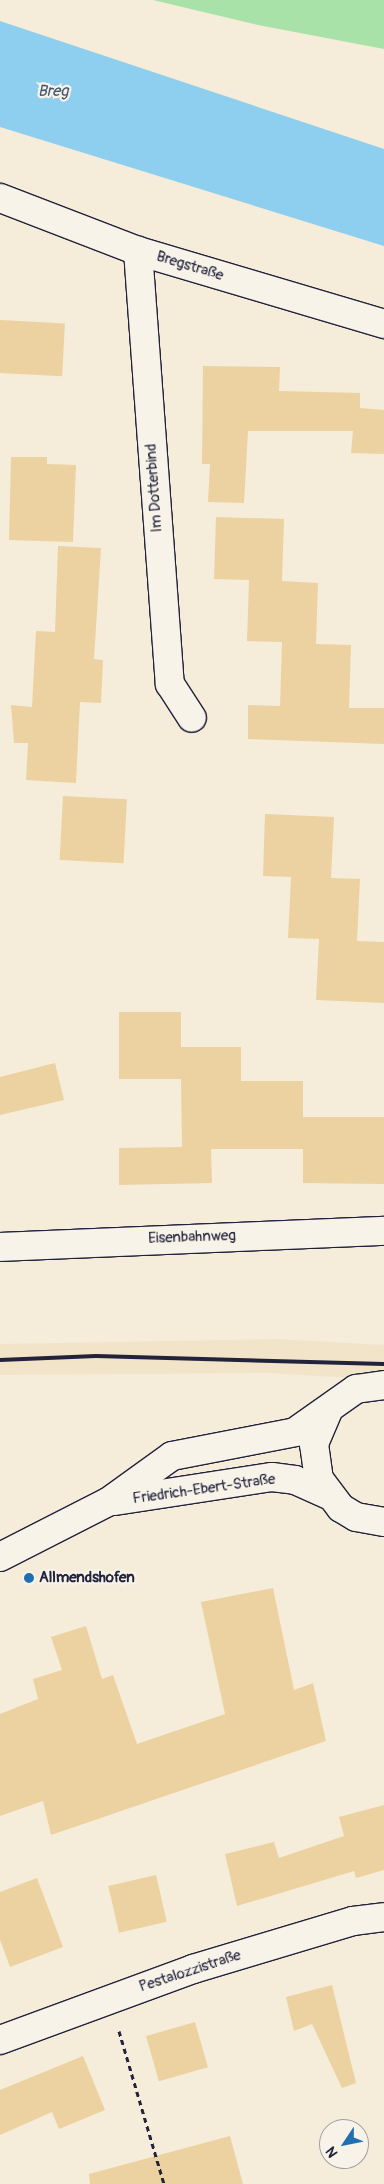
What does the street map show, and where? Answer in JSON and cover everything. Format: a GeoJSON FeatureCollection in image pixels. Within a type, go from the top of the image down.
{"type":"FeatureCollection","features":[{"type":"Feature","properties":{"kind":"street","name":"Bregstraße"},"geometry":{"type":"LineString","coordinates":[[0,198],[138,251],[384,324]]}},
{"type":"Feature","properties":{"kind":"street","name":"Im Dotterbind"},"geometry":{"type":"LineString","coordinates":[[138,251],[170,684],[192,718]]}},
{"type":"Feature","properties":{"kind":"street","name":"Eisenbahnweg"},"geometry":{"type":"LineString","coordinates":[[0,1247],[384,1231]]}},
{"type":"Feature","properties":{"kind":"street","name":"Friedrich-Ebert-Straße"},"geometry":{"type":"LineString","coordinates":[[0,1557],[108,1502],[172,1456],[295,1432],[324,1418],[356,1389],[384,1385]]}},
{"type":"Feature","properties":{"kind":"street"},"geometry":{"type":"LineString","coordinates":[[324,1418],[314,1462],[328,1495]]}},
{"type":"Feature","properties":{"kind":"street","name":"Friedrich-Ebert-Straße"},"geometry":{"type":"LineString","coordinates":[[108,1502],[272,1477],[295,1480],[328,1495],[356,1516],[384,1522]]}},
{"type":"Feature","properties":{"kind":"street","name":"Pestalozzistraße"},"geometry":{"type":"LineString","coordinates":[[0,2040],[109,1999],[354,1921],[384,1917]]}},
{"type":"Feature","properties":{"kind":"path"},"geometry":{"type":"LineString","coordinates":[[109,1999],[164,2184]]}},
{"type":"Feature","properties":{"kind":"shaded area"},"geometry":{"type":"Polygon","coordinates":[[[277,1339],[384,1345],[384,1380],[270,1373],[0,1375],[0,1344],[277,1339]]]}},
{"type":"Feature","properties":{"kind":"green space"},"geometry":{"type":"Polygon","coordinates":[[[153,0],[384,0],[384,49],[258,25],[153,0]]]}},
{"type":"Feature","properties":{"kind":"water","name":"Breg"},"geometry":{"type":"Polygon","coordinates":[[[0,21],[384,149],[384,246],[0,127],[0,21]]]}},
{"type":"Feature","properties":{"kind":"building"},"geometry":{"type":"Polygon","coordinates":[[[0,320],[65,323],[62,376],[0,373],[0,320]]]}},
{"type":"Feature","properties":{"kind":"building"},"geometry":{"type":"Polygon","coordinates":[[[203,366],[280,367],[279,391],[360,393],[360,408],[384,410],[384,454],[351,453],[353,431],[248,431],[244,503],[208,502],[210,464],[202,464],[203,366]]]}},
{"type":"Feature","properties":{"kind":"building"},"geometry":{"type":"Polygon","coordinates":[[[11,457],[47,457],[47,464],[76,465],[73,542],[9,540],[11,457]]]}},
{"type":"Feature","properties":{"kind":"building"},"geometry":{"type":"Polygon","coordinates":[[[216,517],[284,519],[282,581],[318,583],[316,644],[351,645],[349,708],[384,708],[384,744],[248,739],[248,705],[280,706],[282,642],[247,641],[249,580],[214,579],[216,517]]]}},
{"type":"Feature","properties":{"kind":"building"},"geometry":{"type":"Polygon","coordinates":[[[58,546],[101,548],[94,659],[103,660],[101,703],[80,702],[76,783],[26,780],[28,743],[14,743],[11,705],[32,707],[36,631],[55,632],[58,546]]]}},
{"type":"Feature","properties":{"kind":"building"},"geometry":{"type":"Polygon","coordinates":[[[63,796],[127,799],[124,863],[60,860],[63,796]]]}},
{"type":"Feature","properties":{"kind":"building"},"geometry":{"type":"Polygon","coordinates":[[[265,814],[334,817],[331,878],[360,879],[357,941],[384,942],[384,1003],[316,1000],[319,939],[288,938],[291,877],[263,876],[265,814]]]}},
{"type":"Feature","properties":{"kind":"building"},"geometry":{"type":"Polygon","coordinates":[[[119,1012],[181,1012],[181,1047],[241,1047],[241,1081],[303,1081],[303,1117],[384,1117],[384,1184],[303,1183],[303,1149],[211,1149],[212,1183],[119,1185],[119,1148],[182,1147],[181,1079],[119,1079],[119,1012]]]}},
{"type":"Feature","properties":{"kind":"building"},"geometry":{"type":"Polygon","coordinates":[[[55,1063],[64,1100],[0,1115],[0,1077],[55,1063]]]}},
{"type":"Feature","properties":{"kind":"building"},"geometry":{"type":"Polygon","coordinates":[[[273,1588],[294,1690],[313,1683],[326,1741],[51,1835],[43,1801],[0,1816],[0,1714],[38,1699],[33,1679],[62,1670],[51,1637],[86,1626],[102,1679],[113,1675],[137,1744],[225,1714],[201,1602],[273,1588]]]}},
{"type":"Feature","properties":{"kind":"building"},"geometry":{"type":"Polygon","coordinates":[[[384,1805],[384,1870],[356,1878],[354,1871],[237,1906],[225,1854],[274,1842],[279,1858],[344,1836],[339,1817],[384,1805]]]}},
{"type":"Feature","properties":{"kind":"building"},"geometry":{"type":"Polygon","coordinates":[[[156,1875],[167,1922],[119,1933],[108,1886],[156,1875]]]}},
{"type":"Feature","properties":{"kind":"building"},"geometry":{"type":"Polygon","coordinates":[[[37,1878],[63,1947],[10,1967],[0,1940],[0,1892],[37,1878]]]}},
{"type":"Feature","properties":{"kind":"building"},"geometry":{"type":"Polygon","coordinates":[[[332,1985],[356,2083],[342,2088],[312,2024],[294,2031],[286,1997],[332,1985]]]}},
{"type":"Feature","properties":{"kind":"building"},"geometry":{"type":"Polygon","coordinates":[[[195,2022],[208,2067],[159,2081],[146,2036],[195,2022]]]}},
{"type":"Feature","properties":{"kind":"building"},"geometry":{"type":"Polygon","coordinates":[[[83,2056],[105,2110],[59,2129],[52,2112],[0,2135],[0,2090],[83,2056]]]}},
{"type":"Feature","properties":{"kind":"building"},"geometry":{"type":"Polygon","coordinates":[[[230,2136],[243,2184],[90,2184],[89,2174],[230,2136]]]}},
{"type":"Feature","properties":{"kind":"railway"},"geometry":{"type":"LineString","coordinates":[[0,1360],[96,1356],[384,1364]]}},
{"type":"Feature","properties":{"kind":"place","name":"Allmendshofen"},"geometry":{"type":"Point","coordinates":[29,1578]}}]}
